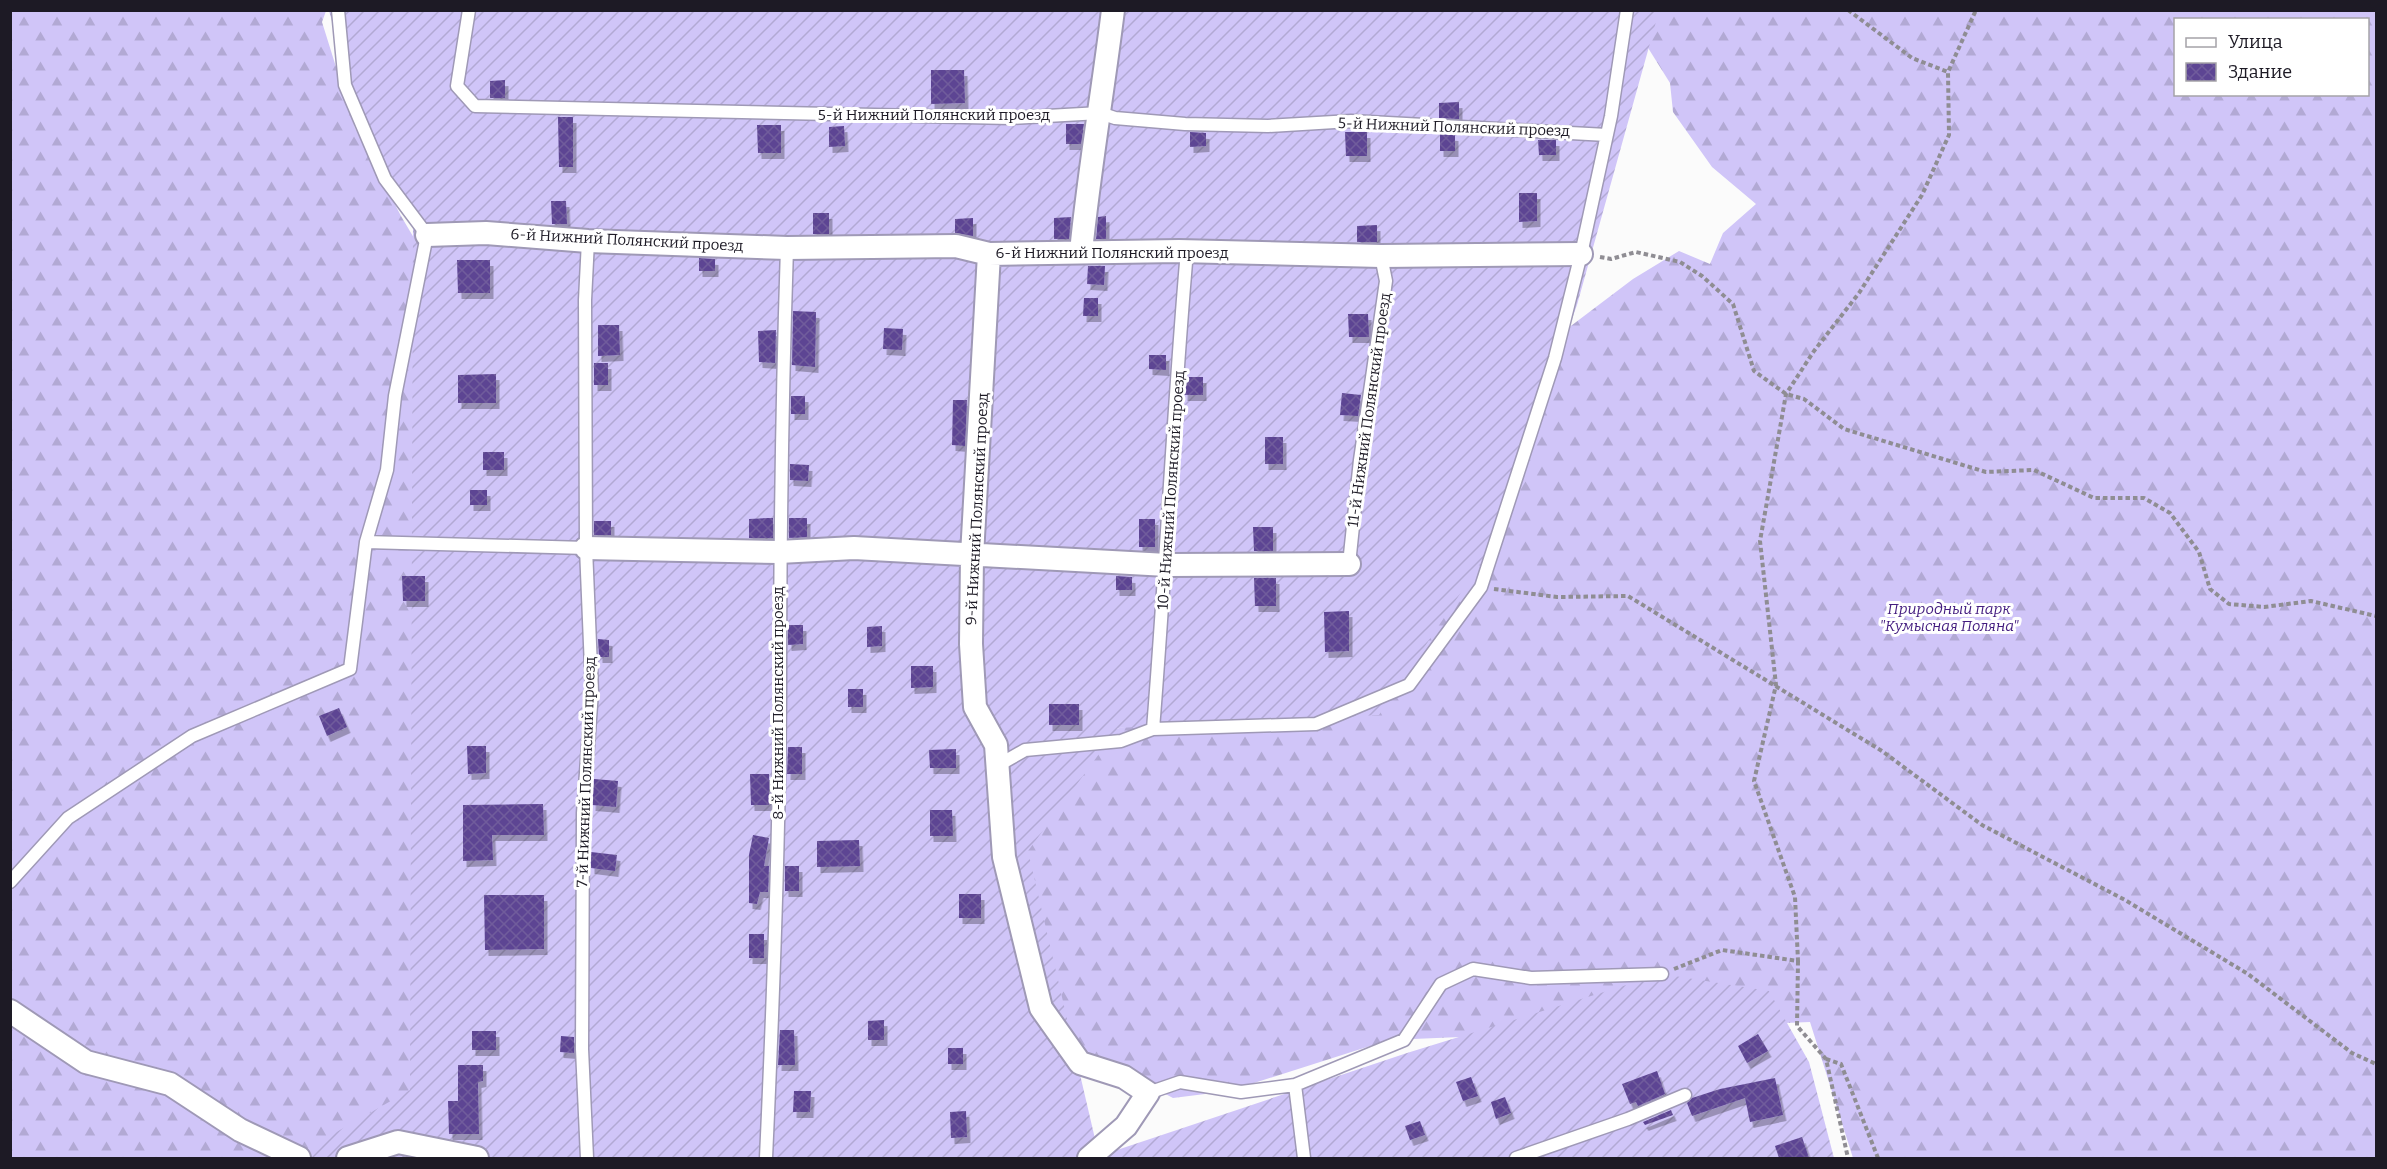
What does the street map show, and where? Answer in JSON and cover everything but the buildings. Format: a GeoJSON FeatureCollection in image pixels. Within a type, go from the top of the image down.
{"type":"FeatureCollection","features":[{"type":"Feature","properties":{"kind":"street"},"geometry":{"type":"LineString","coordinates":[[1081,252],[1089,173],[1100,113],[1113,10]]}},
{"type":"Feature","properties":{"kind":"street","name":"6-й Нижний Полянский проезд"},"geometry":{"type":"LineString","coordinates":[[427,235],[486,233],[588,241],[787,248],[956,246],[989,254],[1187,251],[1380,256],[1581,254]]}},
{"type":"Feature","properties":{"kind":"street","name":"9-й Нижний Полянский проезд"},"geometry":{"type":"LineString","coordinates":[[989,254],[972,555],[971,644],[975,707],[996,745],[1005,857],[1041,1008],[1080,1064],[1124,1077],[1148,1093]]}},
{"type":"Feature","properties":{"kind":"street"},"geometry":{"type":"LineString","coordinates":[[586,548],[779,552],[854,548],[1167,565],[1349,564]]}},
{"type":"Feature","properties":{"kind":"street"},"geometry":{"type":"LineString","coordinates":[[10,1011],[86,1062],[170,1084],[240,1130],[299,1158]]}},
{"type":"Feature","properties":{"kind":"street"},"geometry":{"type":"LineString","coordinates":[[1089,1158],[1126,1126],[1148,1093]]}},
{"type":"Feature","properties":{"kind":"street"},"geometry":{"type":"LineString","coordinates":[[348,1158],[398,1142],[477,1158]]}},
{"type":"Feature","properties":{"kind":"lane"},"geometry":{"type":"LineString","coordinates":[[10,882],[68,818],[192,736],[350,669],[366,542],[387,471],[395,396],[427,235],[385,179],[345,85],[338,10]]}},
{"type":"Feature","properties":{"kind":"lane","name":"5-й Нижний Полянский проезд"},"geometry":{"type":"LineString","coordinates":[[469,10],[457,86],[475,106],[1010,118],[1100,113],[1115,118],[1185,124],[1268,126],[1351,121],[1607,135]]}},
{"type":"Feature","properties":{"kind":"lane"},"geometry":{"type":"LineString","coordinates":[[997,766],[1025,750],[1121,741],[1153,729],[1316,723],[1409,685],[1481,587],[1555,358],[1607,135],[1627,10]]}},
{"type":"Feature","properties":{"kind":"lane","name":"7-й Нижний Полянский проезд"},"geometry":{"type":"LineString","coordinates":[[587,1158],[582,1049],[583,813],[592,692],[586,548],[585,300],[588,241]]}},
{"type":"Feature","properties":{"kind":"lane","name":"8-й Нижний Полянский проезд"},"geometry":{"type":"LineString","coordinates":[[766,1158],[779,744],[779,552],[787,248]]}},
{"type":"Feature","properties":{"kind":"lane","name":"10-й Нижний Полянский проезд"},"geometry":{"type":"LineString","coordinates":[[1153,729],[1167,565],[1170,463],[1187,251]]}},
{"type":"Feature","properties":{"kind":"lane","name":"11-й Нижний Полянский проезд"},"geometry":{"type":"LineString","coordinates":[[1349,564],[1360,460],[1386,281],[1380,256]]}},
{"type":"Feature","properties":{"kind":"lane"},"geometry":{"type":"LineString","coordinates":[[366,542],[586,548]]}},
{"type":"Feature","properties":{"kind":"lane"},"geometry":{"type":"LineString","coordinates":[[1148,1093],[1179,1082],[1241,1092],[1295,1085],[1404,1040],[1441,984],[1473,969],[1531,978],[1662,974]]}},
{"type":"Feature","properties":{"kind":"lane"},"geometry":{"type":"LineString","coordinates":[[1295,1085],[1304,1158]]}},
{"type":"Feature","properties":{"kind":"lane"},"geometry":{"type":"LineString","coordinates":[[1516,1158],[1628,1119],[1685,1095]]}},
{"type":"Feature","properties":{"kind":"path"},"geometry":{"type":"LineString","coordinates":[[1848,10],[1912,58],[1948,72]]}},
{"type":"Feature","properties":{"kind":"path"},"geometry":{"type":"LineString","coordinates":[[1848,1158],[1826,1059],[1797,1026],[1798,961],[1795,897],[1754,781],[1776,685],[1760,541],[1786,394],[1814,351],[1859,293],[1922,195],[1949,135],[1948,72],[1976,10]]}},
{"type":"Feature","properties":{"kind":"path"},"geometry":{"type":"LineString","coordinates":[[1581,254],[1611,259],[1636,252],[1680,262],[1702,276],[1733,304],[1754,371],[1786,394],[1804,399],[1844,429],[1986,472],[2034,470],[2094,498],[2144,498],[2170,513],[2199,552],[2210,589],[2229,604],[2264,607],[2311,601],[2376,616]]}},
{"type":"Feature","properties":{"kind":"path"},"geometry":{"type":"LineString","coordinates":[[1481,587],[1557,597],[1628,597],[1882,751],[1982,825],[2125,900],[2248,974],[2352,1053],[2376,1064]]}},
{"type":"Feature","properties":{"kind":"path"},"geometry":{"type":"LineString","coordinates":[[1662,974],[1722,950],[1798,961]]}},
{"type":"Feature","properties":{"kind":"path"},"geometry":{"type":"LineString","coordinates":[[1826,1059],[1841,1064],[1878,1158]]}},
{"type":"Feature","properties":{"kind":"green space"},"geometry":{"type":"Polygon","coordinates":[[[10,11],[326,11],[322,22],[355,128],[427,260],[414,1095],[328,1158],[11,1158],[10,11]]]}},
{"type":"Feature","properties":{"kind":"green space"},"geometry":{"type":"Polygon","coordinates":[[[329,11],[1659,11],[1577,305],[1484,558],[1379,715],[1118,728],[1028,851],[1099,1156],[1407,1053],[1662,974],[1769,991],[1809,1062],[1834,1158],[291,1158],[410,1090],[413,224],[373,159],[329,11]]]}},
{"type":"Feature","properties":{"kind":"green space","name":"Природный парк \"Кумысная Поляна\""},"geometry":{"type":"Polygon","coordinates":[[[1625,11],[2376,11],[2376,1158],[1853,1158],[1810,1022],[1389,1040],[1229,1091],[1173,1098],[1082,1050],[1041,974],[990,796],[1066,738],[1387,678],[1547,344],[1633,279],[1679,251],[1710,264],[1723,233],[1756,204],[1712,167],[1673,112],[1670,83],[1625,11]]]}}]}
